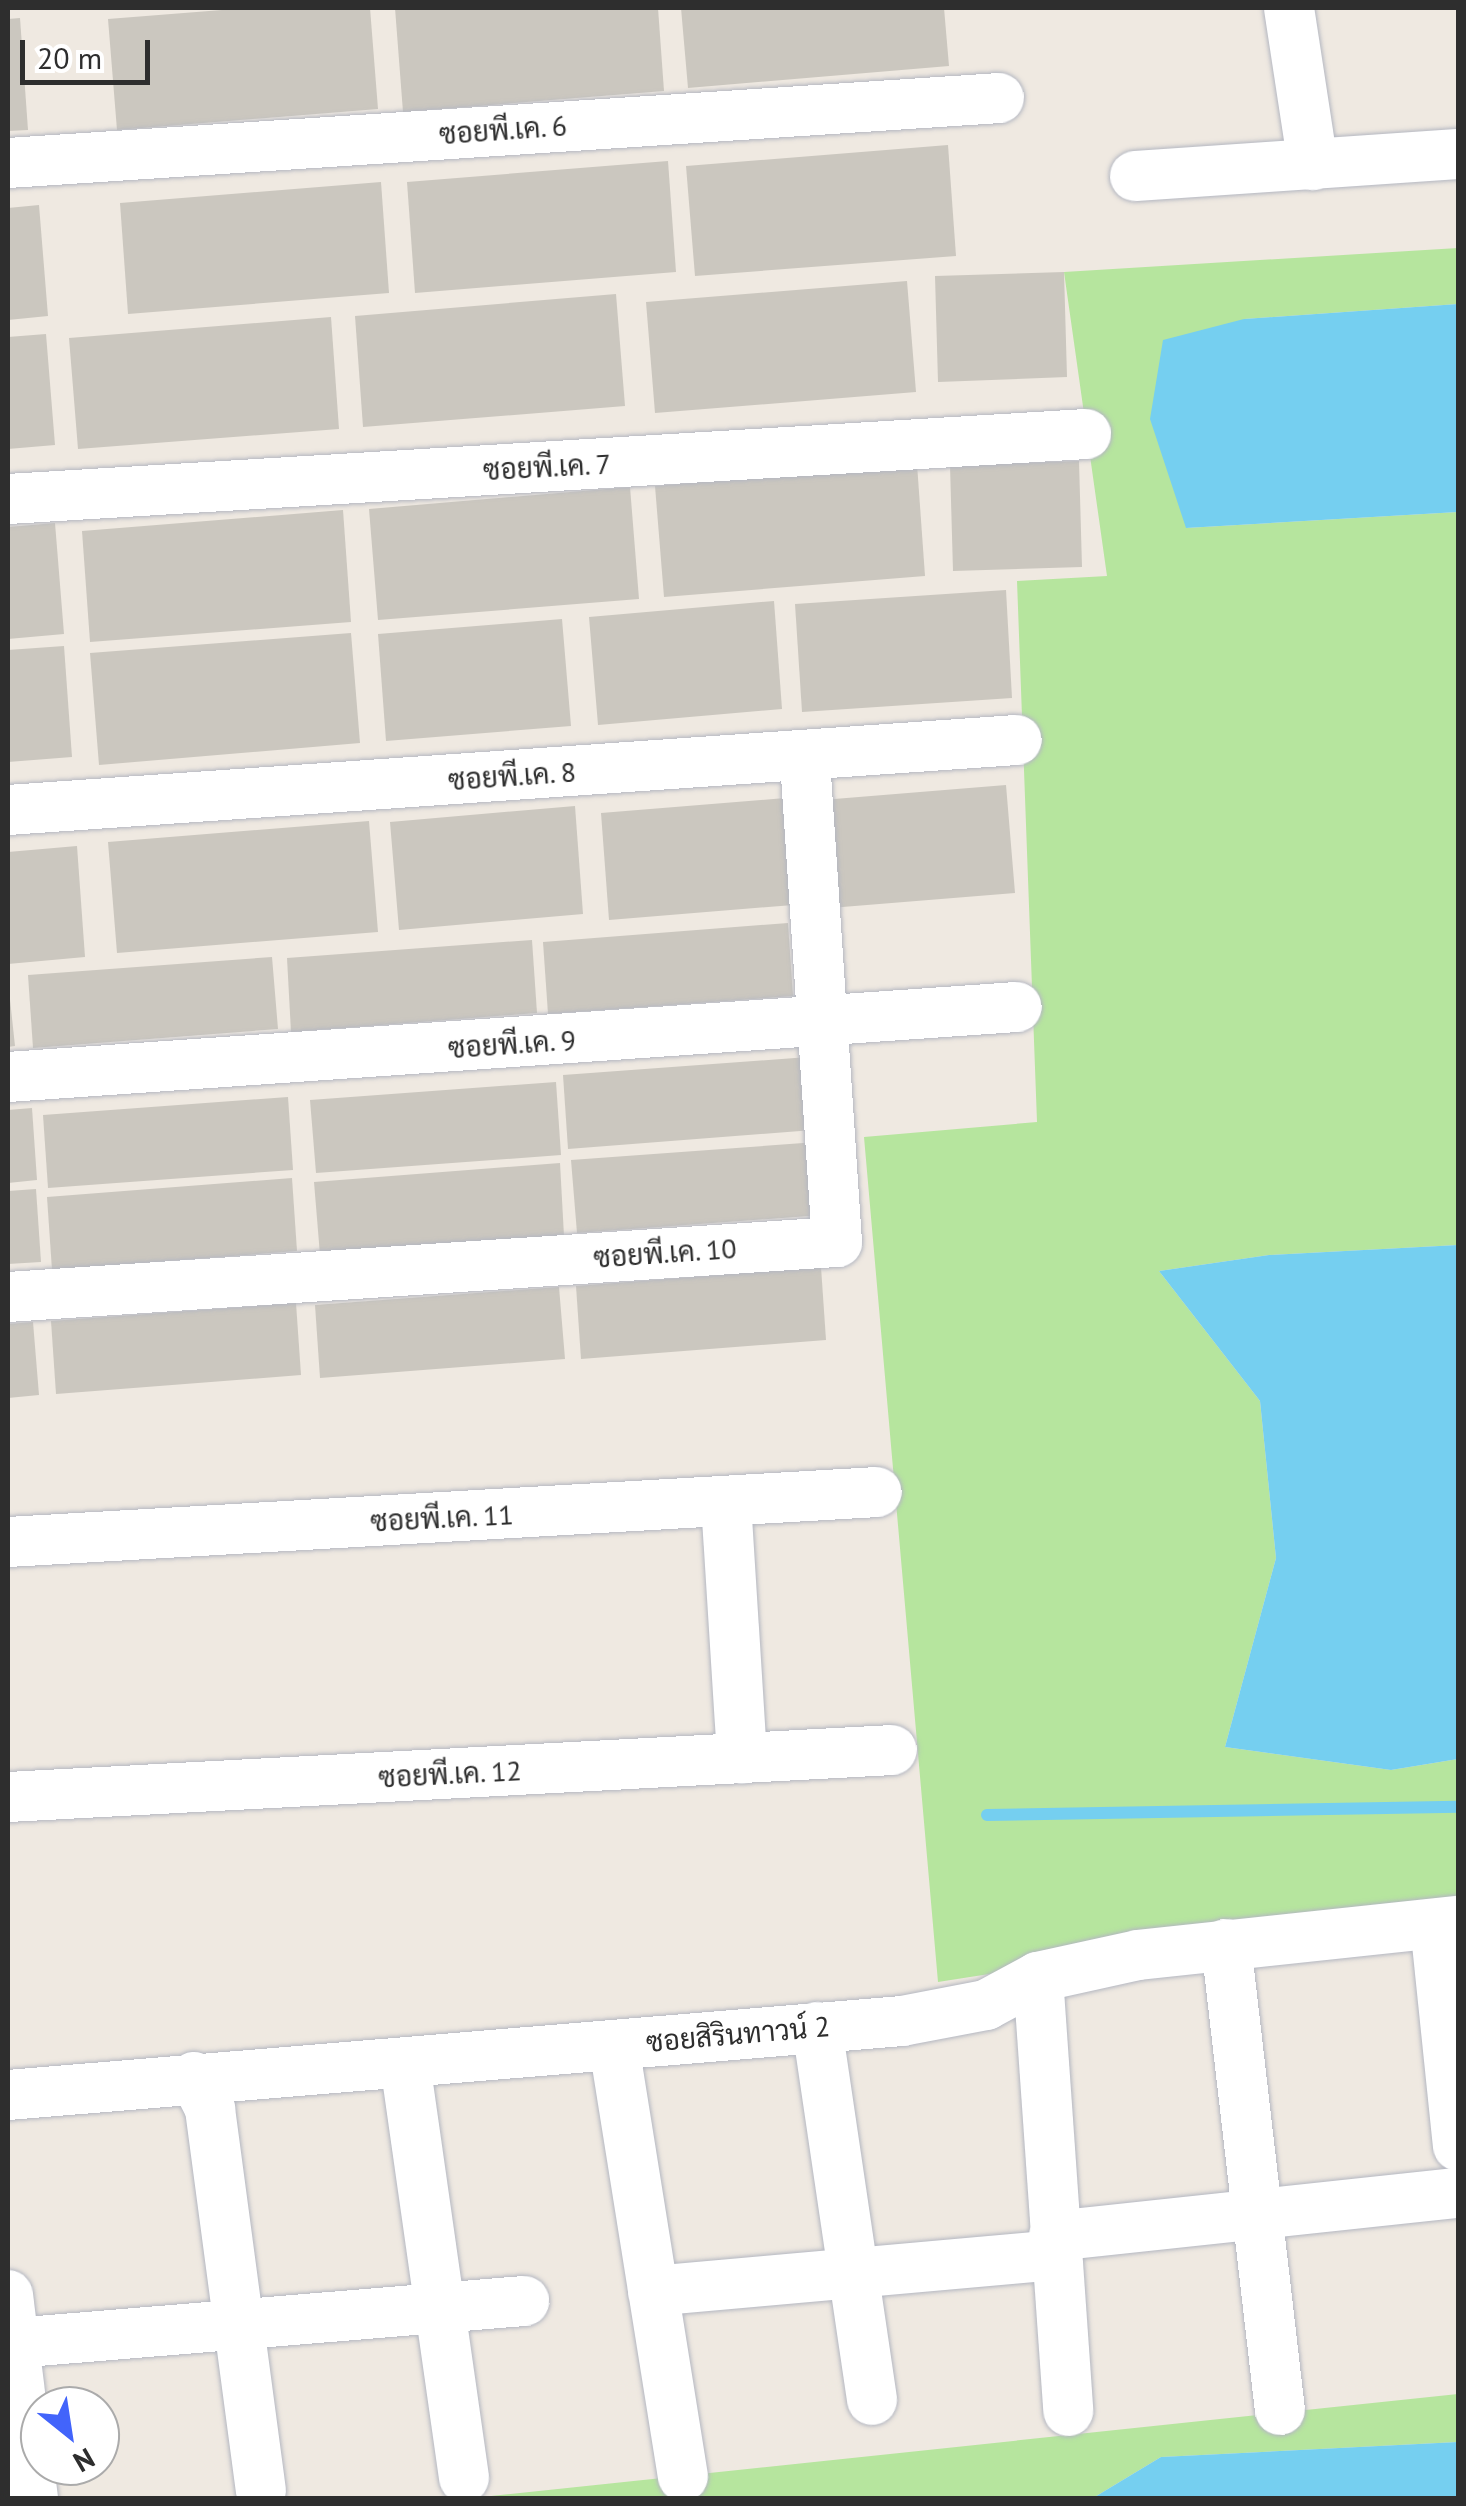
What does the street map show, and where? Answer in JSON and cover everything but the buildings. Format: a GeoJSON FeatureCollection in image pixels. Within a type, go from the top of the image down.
{"type":"FeatureCollection","features":[{"type":"Feature","properties":{"kind":"street"},"geometry":{"type":"LineString","coordinates":[[1289,8],[1313,165]]}},
{"type":"Feature","properties":{"kind":"street","name":"ซอยพี.เค. 6"},"geometry":{"type":"LineString","coordinates":[[8,163],[999,98]]}},
{"type":"Feature","properties":{"kind":"street"},"geometry":{"type":"LineString","coordinates":[[1134,176],[1458,154]]}},
{"type":"Feature","properties":{"kind":"street","name":"ซอยพี.เค. 7"},"geometry":{"type":"LineString","coordinates":[[8,499],[1086,434]]}},
{"type":"Feature","properties":{"kind":"street","name":"ซอยพี.เค. 8"},"geometry":{"type":"LineString","coordinates":[[8,810],[1017,740]]}},
{"type":"Feature","properties":{"kind":"street","name":"ซอยพี.เค. 10"},"geometry":{"type":"LineString","coordinates":[[8,1296],[837,1242],[818,1024],[805,757]]}},
{"type":"Feature","properties":{"kind":"street","name":"ซอยพี.เค. 9"},"geometry":{"type":"LineString","coordinates":[[8,1077],[818,1024],[1017,1007]]}},
{"type":"Feature","properties":{"kind":"street","name":"ซอยพี.เค. 11"},"geometry":{"type":"LineString","coordinates":[[8,1542],[877,1492]]}},
{"type":"Feature","properties":{"kind":"street"},"geometry":{"type":"LineString","coordinates":[[726,1502],[742,1759]]}},
{"type":"Feature","properties":{"kind":"street","name":"ซอยพี.เค. 12"},"geometry":{"type":"LineString","coordinates":[[8,1797],[892,1750]]}},
{"type":"Feature","properties":{"kind":"street"},"geometry":{"type":"LineString","coordinates":[[1447,1922],[1458,2146]]}},
{"type":"Feature","properties":{"kind":"street","name":"ซอยสิรินทาวน์ 2"},"geometry":{"type":"LineString","coordinates":[[8,2095],[939,2016],[986,2005],[1038,1977],[1226,1944],[1447,1922]]}},
{"type":"Feature","properties":{"kind":"street"},"geometry":{"type":"LineString","coordinates":[[1226,1944],[1280,2410]]}},
{"type":"Feature","properties":{"kind":"street"},"geometry":{"type":"LineString","coordinates":[[1038,1977],[1068,2411]]}},
{"type":"Feature","properties":{"kind":"street"},"geometry":{"type":"LineString","coordinates":[[817,2027],[872,2400]]}},
{"type":"Feature","properties":{"kind":"street"},"geometry":{"type":"LineString","coordinates":[[614,2046],[683,2476]]}},
{"type":"Feature","properties":{"kind":"street"},"geometry":{"type":"LineString","coordinates":[[404,2063],[464,2478]]}},
{"type":"Feature","properties":{"kind":"street"},"geometry":{"type":"LineString","coordinates":[[194,2077],[210,2110],[261,2491]]}},
{"type":"Feature","properties":{"kind":"street"},"geometry":{"type":"LineString","coordinates":[[654,2291],[1054,2246],[1458,2193]]}},
{"type":"Feature","properties":{"kind":"street"},"geometry":{"type":"LineString","coordinates":[[33,2498],[10,2320],[239,2328],[524,2301]]}},
{"type":"Feature","properties":{"kind":"green space"},"geometry":{"type":"Polygon","coordinates":[[[1458,248],[1458,304],[1244,319],[1186,528],[1458,512],[1458,1245],[1269,1255],[1159,1271],[1260,1401],[1276,1558],[1225,1747],[1391,1770],[1458,1759],[1458,1900],[938,1982],[864,1137],[1037,1122],[1017,581],[1107,576],[1064,272],[1458,248]]]}},
{"type":"Feature","properties":{"kind":"green space"},"geometry":{"type":"Polygon","coordinates":[[[1458,2394],[1458,2442],[1161,2457],[1093,2498],[472,2498],[1458,2394]]]}},
{"type":"Feature","properties":{"kind":"water"},"geometry":{"type":"Polygon","coordinates":[[[1458,304],[1458,512],[1186,528],[1150,419],[1163,340],[1244,319],[1458,304]]]}},
{"type":"Feature","properties":{"kind":"water"},"geometry":{"type":"Polygon","coordinates":[[[1458,1245],[1458,1759],[1391,1770],[1225,1747],[1276,1558],[1260,1401],[1159,1271],[1269,1255],[1458,1245]]]}},
{"type":"Feature","properties":{"kind":"water"},"geometry":{"type":"Polygon","coordinates":[[[1458,2442],[1458,2498],[1093,2498],[1161,2457],[1458,2442]]]}},
{"type":"Feature","properties":{"kind":"waterway"},"geometry":{"type":"LineString","coordinates":[[987,1815],[1458,1807]]}}]}
